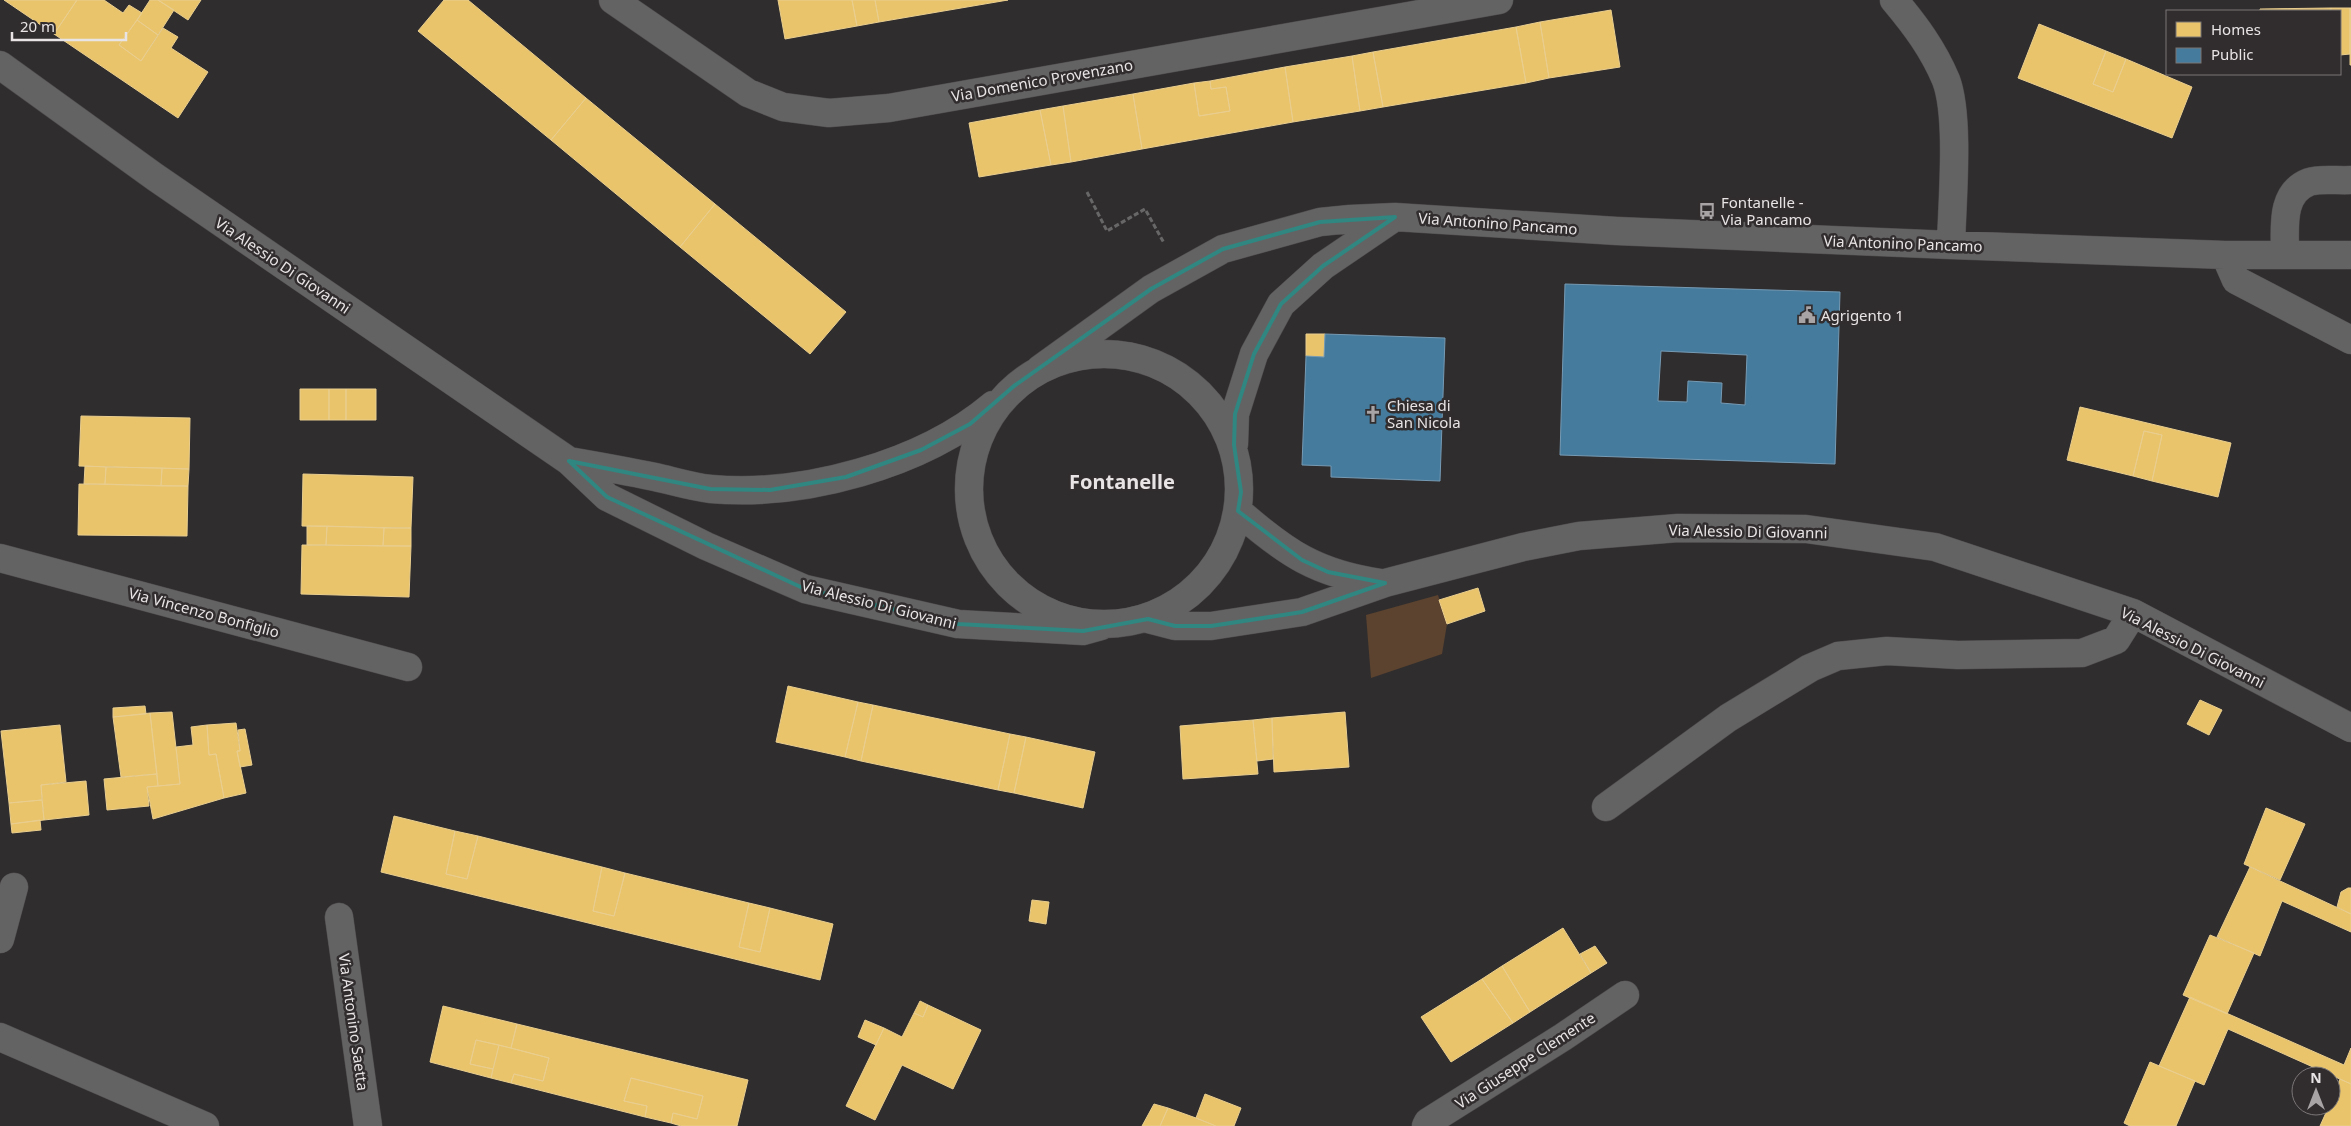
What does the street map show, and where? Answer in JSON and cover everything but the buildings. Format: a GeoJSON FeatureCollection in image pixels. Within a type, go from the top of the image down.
{"type":"FeatureCollection","features":[{"type":"Feature","properties":{"kind":"street","name":"Via Domenico Provenzano"},"geometry":{"type":"LineString","coordinates":[[613,0],[748,92],[783,107],[829,113],[889,108],[1498,0]]}},
{"type":"Feature","properties":{"kind":"street"},"geometry":{"type":"LineString","coordinates":[[1894,0],[1920,30],[1946,81],[1953,129],[1951,245]]}},
{"type":"Feature","properties":{"kind":"street","name":"Via Alessio Di Giovanni"},"geometry":{"type":"LineString","coordinates":[[0,65],[155,177],[569,461],[607,498],[706,546],[805,588],[958,624],[1083,631],[1101,626],[1125,624],[1148,619],[1178,604],[1202,584],[1218,565],[1238,521],[1241,492],[1234,445],[1223,422],[1193,386],[1164,366],[1132,356],[1085,354],[1040,369],[1014,386],[970,424],[921,450],[846,477],[770,490],[710,489],[623,470],[569,461]]}},
{"type":"Feature","properties":{"kind":"street"},"geometry":{"type":"LineString","coordinates":[[2285,253],[2286,211],[2292,193],[2309,182],[2351,180]]}},
{"type":"Feature","properties":{"kind":"street"},"geometry":{"type":"LineString","coordinates":[[1234,445],[1235,414],[1254,354],[1281,304],[1323,266],[1395,217]]}},
{"type":"Feature","properties":{"kind":"street","name":"Via Antonino Pancamo"},"geometry":{"type":"LineString","coordinates":[[1040,369],[1151,289],[1180,272],[1224,249],[1320,222],[1395,217],[1626,231],[1951,245],[2226,254],[2351,255]]}},
{"type":"Feature","properties":{"kind":"street"},"geometry":{"type":"LineString","coordinates":[[2226,254],[2236,280],[2351,340]]}},
{"type":"Feature","properties":{"kind":"street","name":"Via Alessio Di Giovanni"},"geometry":{"type":"LineString","coordinates":[[1014,386],[985,423],[971,458],[969,506],[977,539],[1002,580],[1023,599],[1066,620],[1101,626]]}},
{"type":"Feature","properties":{"kind":"street"},"geometry":{"type":"LineString","coordinates":[[1238,511],[1282,547],[1302,560],[1338,575],[1385,584]]}},
{"type":"Feature","properties":{"kind":"street","name":"Via Alessio Di Giovanni"},"geometry":{"type":"LineString","coordinates":[[1148,619],[1175,626],[1211,626],[1302,612],[1385,584],[1523,547],[1579,536],[1678,528],[1806,530],[1935,547],[2133,613],[2351,728]]}},
{"type":"Feature","properties":{"kind":"street","name":"Via Vincenzo Bonfiglio"},"geometry":{"type":"LineString","coordinates":[[0,558],[408,667]]}},
{"type":"Feature","properties":{"kind":"street"},"geometry":{"type":"LineString","coordinates":[[1606,807],[1728,718],[1810,668],[1838,656],[1887,651],[1958,655],[2082,652],[2116,640],[2133,613]]}},
{"type":"Feature","properties":{"kind":"street"},"geometry":{"type":"LineString","coordinates":[[0,939],[14,887]]}},
{"type":"Feature","properties":{"kind":"street","name":"Via Antonino Saetta"},"geometry":{"type":"LineString","coordinates":[[339,918],[368,1126]]}},
{"type":"Feature","properties":{"kind":"street","name":"Via Giuseppe Clemente"},"geometry":{"type":"LineString","coordinates":[[1426,1126],[1428,1122],[1563,1037],[1625,995]]}},
{"type":"Feature","properties":{"kind":"street"},"geometry":{"type":"LineString","coordinates":[[0,1037],[204,1126]]}},
{"type":"Feature","properties":{"kind":"path"},"geometry":{"type":"LineString","coordinates":[[1087,192],[1107,231],[1145,209],[1180,272]]}},
{"type":"Feature","properties":{"kind":"highlighted area"},"geometry":{"type":"Polygon","coordinates":[[[1395,217],[1323,266],[1281,304],[1254,354],[1235,414],[1234,445],[1241,492],[1238,511],[1302,560],[1328,572],[1385,583],[1302,612],[1211,626],[1175,626],[1148,619],[1083,631],[958,624],[805,589],[607,497],[569,461],[710,489],[770,490],[846,477],[921,450],[970,424],[1014,386],[1151,289],[1223,249],[1320,222],[1395,217]]]}},
{"type":"Feature","properties":{"kind":"shaded area"},"geometry":{"type":"Polygon","coordinates":[[[1438,595],[1447,624],[1442,654],[1371,678],[1366,615],[1438,595]]]}},
{"type":"Feature","properties":{"kind":"place","name":"Fontanelle - Via Pancamo"},"geometry":{"type":"Point","coordinates":[1707,211]}},
{"type":"Feature","properties":{"kind":"place","name":"Agrigento 1"},"geometry":{"type":"Point","coordinates":[1807,315]}},
{"type":"Feature","properties":{"kind":"place","name":"Chiesa di San Nicola"},"geometry":{"type":"Point","coordinates":[1373,414]}},
{"type":"Feature","properties":{"kind":"district","name":"Fontanelle"},"geometry":{"type":"Point","coordinates":[1122,481]}}]}
